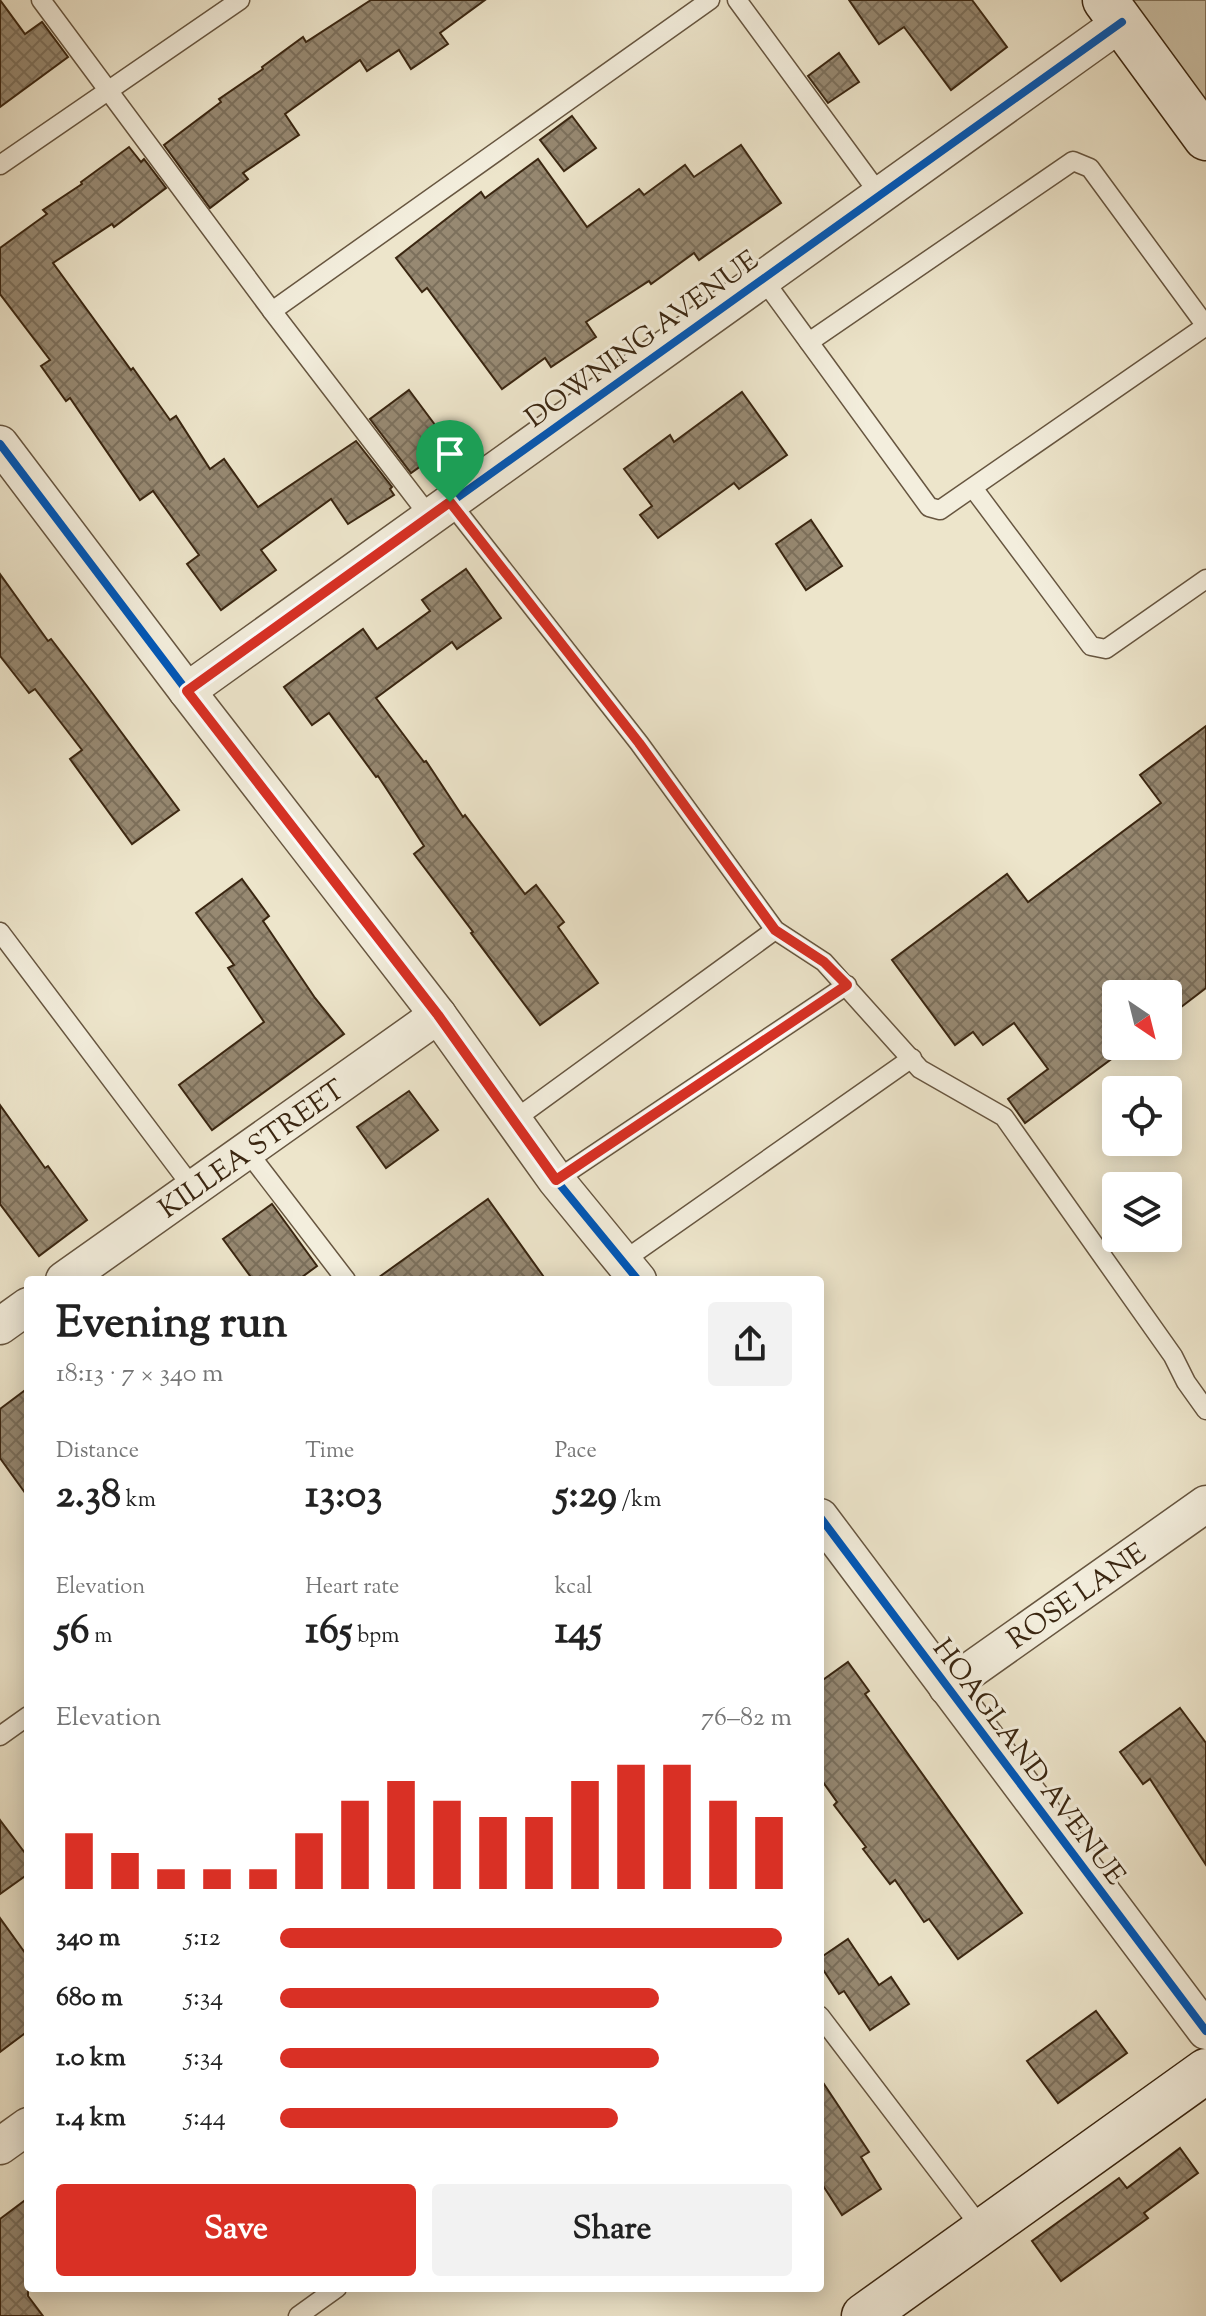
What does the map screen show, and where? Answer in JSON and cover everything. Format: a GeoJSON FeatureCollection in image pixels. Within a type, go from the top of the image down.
{"type":"FeatureCollection","features":[{"type":"Feature","properties":{"kind":"street","name":"DOWNING AVENUE"},"geometry":{"type":"LineString","coordinates":[[187,691],[880,195],[1113,11]]}},
{"type":"Feature","properties":{"kind":"street"},"geometry":{"type":"LineString","coordinates":[[1113,11],[1206,138]]}},
{"type":"Feature","properties":{"kind":"street"},"geometry":{"type":"LineString","coordinates":[[0,444],[438,1015],[556,1180],[631,1270]]}},
{"type":"Feature","properties":{"kind":"street","name":"KILLEA STREET"},"geometry":{"type":"LineString","coordinates":[[70,1276],[438,1015]]}},
{"type":"Feature","properties":{"kind":"street","name":"ROSE LANE"},"geometry":{"type":"LineString","coordinates":[[947,1687],[1206,1504]]}},
{"type":"Feature","properties":{"kind":"street","name":"HOAGLAND AVENUE"},"geometry":{"type":"LineString","coordinates":[[827,1539],[947,1687],[1206,2031]]}},
{"type":"Feature","properties":{"kind":"street"},"geometry":{"type":"LineString","coordinates":[[864,2316],[1206,2071]]}},
{"type":"Feature","properties":{"kind":"street"},"geometry":{"type":"LineString","coordinates":[[0,2146],[24,2129]]}},
{"type":"Feature","properties":{"kind":"lane"},"geometry":{"type":"LineString","coordinates":[[41,0],[272,311],[639,743],[775,930],[824,962],[920,1069],[1004,1117],[1173,1356],[1186,1382],[1206,1410]]}},
{"type":"Feature","properties":{"kind":"lane"},"geometry":{"type":"LineString","coordinates":[[0,165],[240,0]]}},
{"type":"Feature","properties":{"kind":"lane"},"geometry":{"type":"LineString","coordinates":[[272,311],[710,0]]}},
{"type":"Feature","properties":{"kind":"lane"},"geometry":{"type":"LineString","coordinates":[[737,0],[880,195]]}},
{"type":"Feature","properties":{"kind":"lane"},"geometry":{"type":"LineString","coordinates":[[763,279],[929,507],[940,510],[1206,326],[1090,168],[1073,161],[809,342]]}},
{"type":"Feature","properties":{"kind":"lane"},"geometry":{"type":"LineString","coordinates":[[973,488],[1091,646],[1106,649],[1206,579]]}},
{"type":"Feature","properties":{"kind":"lane"},"geometry":{"type":"LineString","coordinates":[[514,1120],[775,930]]}},
{"type":"Feature","properties":{"kind":"lane"},"geometry":{"type":"LineString","coordinates":[[0,932],[193,1188]]}},
{"type":"Feature","properties":{"kind":"lane"},"geometry":{"type":"LineString","coordinates":[[556,1180],[847,985]]}},
{"type":"Feature","properties":{"kind":"lane"},"geometry":{"type":"LineString","coordinates":[[631,1270],[912,1058]]}},
{"type":"Feature","properties":{"kind":"lane"},"geometry":{"type":"LineString","coordinates":[[247,1151],[343,1276]]}},
{"type":"Feature","properties":{"kind":"lane"},"geometry":{"type":"LineString","coordinates":[[0,1736],[24,1719]]}},
{"type":"Feature","properties":{"kind":"lane"},"geometry":{"type":"LineString","coordinates":[[824,2021],[983,2231]]}},
{"type":"Feature","properties":{"kind":"lane"},"geometry":{"type":"LineString","coordinates":[[298,2316],[331,2292]]}},
{"type":"Feature","properties":{"kind":"shaded area"},"geometry":{"type":"Polygon","coordinates":[[[1102,0],[1206,0],[1206,128],[1102,0]]]}},
{"type":"Feature","properties":{"kind":"building"},"geometry":{"type":"Polygon","coordinates":[[[0,0],[25,34],[42,22],[68,57],[0,107],[0,0]]]}},
{"type":"Feature","properties":{"kind":"building"},"geometry":{"type":"Polygon","coordinates":[[[371,0],[485,0],[440,33],[448,44],[411,69],[399,50],[367,71],[360,60],[285,114],[299,135],[243,173],[248,179],[210,208],[164,145],[221,102],[219,99],[303,37],[306,42],[371,0]]]}},
{"type":"Feature","properties":{"kind":"building"},"geometry":{"type":"Polygon","coordinates":[[[849,0],[972,0],[1007,47],[951,90],[904,27],[879,44],[849,0]]]}},
{"type":"Feature","properties":{"kind":"building"},"geometry":{"type":"Polygon","coordinates":[[[839,53],[859,82],[828,103],[808,76],[839,53]]]}},
{"type":"Feature","properties":{"kind":"building"},"geometry":{"type":"Polygon","coordinates":[[[572,116],[596,148],[564,171],[540,140],[572,116]]]}},
{"type":"Feature","properties":{"kind":"building"},"geometry":{"type":"Polygon","coordinates":[[[741,145],[781,203],[699,260],[694,253],[651,284],[649,281],[586,322],[596,337],[551,367],[545,358],[502,389],[427,288],[422,292],[396,258],[481,192],[485,198],[538,159],[587,227],[639,189],[644,195],[685,165],[694,177],[741,145]]]}},
{"type":"Feature","properties":{"kind":"building"},"geometry":{"type":"Polygon","coordinates":[[[129,147],[141,162],[144,159],[166,188],[114,227],[112,224],[53,263],[131,370],[133,368],[170,420],[176,416],[210,469],[224,459],[258,507],[356,441],[392,487],[390,489],[394,495],[348,524],[331,499],[261,550],[276,570],[221,610],[187,564],[199,555],[153,491],[140,500],[70,398],[66,401],[41,366],[50,360],[0,294],[0,248],[47,214],[43,210],[129,147]]]}},
{"type":"Feature","properties":{"kind":"building"},"geometry":{"type":"Polygon","coordinates":[[[409,390],[450,445],[411,473],[370,419],[409,390]]]}},
{"type":"Feature","properties":{"kind":"building"},"geometry":{"type":"Polygon","coordinates":[[[742,392],[787,455],[739,489],[734,483],[658,538],[640,515],[652,506],[624,469],[670,435],[674,442],[742,392]]]}},
{"type":"Feature","properties":{"kind":"building"},"geometry":{"type":"Polygon","coordinates":[[[811,520],[842,566],[806,590],[776,544],[811,520]]]}},
{"type":"Feature","properties":{"kind":"building"},"geometry":{"type":"Polygon","coordinates":[[[466,569],[501,618],[457,649],[452,642],[376,698],[426,761],[463,817],[465,815],[525,894],[536,885],[564,922],[558,927],[598,983],[540,1025],[414,854],[424,846],[378,776],[329,713],[312,725],[284,687],[363,629],[377,649],[430,611],[422,600],[466,569]]]}},
{"type":"Feature","properties":{"kind":"building"},"geometry":{"type":"Polygon","coordinates":[[[0,574],[179,810],[132,844],[70,759],[82,750],[35,689],[29,693],[0,656],[0,574]]]}},
{"type":"Feature","properties":{"kind":"building"},"geometry":{"type":"Polygon","coordinates":[[[1206,726],[1206,988],[1182,1006],[1182,980],[1102,980],[1102,1060],[1110,1060],[1025,1123],[1008,1099],[1048,1069],[1014,1023],[983,1045],[973,1032],[955,1045],[892,960],[1007,874],[1028,902],[1161,803],[1140,775],[1206,726]]]}},
{"type":"Feature","properties":{"kind":"building"},"geometry":{"type":"Polygon","coordinates":[[[242,879],[269,916],[263,921],[315,998],[344,1034],[212,1130],[179,1085],[264,1022],[228,968],[234,965],[196,913],[242,879]]]}},
{"type":"Feature","properties":{"kind":"building"},"geometry":{"type":"Polygon","coordinates":[[[409,1091],[438,1130],[386,1168],[357,1127],[409,1091]]]}},
{"type":"Feature","properties":{"kind":"building"},"geometry":{"type":"Polygon","coordinates":[[[0,1105],[87,1220],[39,1256],[0,1204],[0,1105]]]}},
{"type":"Feature","properties":{"kind":"building"},"geometry":{"type":"Polygon","coordinates":[[[488,1199],[543,1276],[381,1276],[488,1199]]]}},
{"type":"Feature","properties":{"kind":"building"},"geometry":{"type":"Polygon","coordinates":[[[272,1204],[317,1266],[303,1276],[250,1276],[223,1239],[272,1204]]]}},
{"type":"Feature","properties":{"kind":"building"},"geometry":{"type":"Polygon","coordinates":[[[24,1391],[24,1491],[0,1458],[0,1409],[24,1391]]]}},
{"type":"Feature","properties":{"kind":"building"},"geometry":{"type":"Polygon","coordinates":[[[848,1662],[869,1691],[865,1694],[1022,1913],[958,1959],[929,1919],[924,1922],[895,1880],[890,1884],[834,1805],[837,1802],[824,1784],[824,1679],[848,1662]]]}},
{"type":"Feature","properties":{"kind":"building"},"geometry":{"type":"Polygon","coordinates":[[[1180,1708],[1206,1743],[1206,1865],[1150,1779],[1143,1784],[1120,1752],[1180,1708]]]}},
{"type":"Feature","properties":{"kind":"building"},"geometry":{"type":"Polygon","coordinates":[[[0,1820],[24,1852],[24,1877],[0,1894],[0,1820]]]}},
{"type":"Feature","properties":{"kind":"building"},"geometry":{"type":"Polygon","coordinates":[[[0,1918],[24,1951],[24,2034],[0,2052],[0,1918]]]}},
{"type":"Feature","properties":{"kind":"building"},"geometry":{"type":"Polygon","coordinates":[[[848,1939],[879,1985],[891,1977],[909,2004],[870,2030],[844,1991],[839,1994],[824,1971],[824,1955],[848,1939]]]}},
{"type":"Feature","properties":{"kind":"building"},"geometry":{"type":"Polygon","coordinates":[[[1096,2011],[1127,2053],[1058,2103],[1027,2061],[1096,2011]]]}},
{"type":"Feature","properties":{"kind":"building"},"geometry":{"type":"Polygon","coordinates":[[[824,2084],[869,2152],[861,2157],[881,2189],[842,2215],[824,2187],[824,2084]]]}},
{"type":"Feature","properties":{"kind":"building"},"geometry":{"type":"Polygon","coordinates":[[[1180,2148],[1198,2173],[1144,2213],[1148,2218],[1061,2281],[1032,2241],[1119,2178],[1127,2188],[1180,2148]]]}},
{"type":"Feature","properties":{"kind":"building"},"geometry":{"type":"Polygon","coordinates":[[[24,2201],[24,2292],[28,2292],[43,2316],[0,2316],[0,2219],[24,2201]]]}},
{"type":"Feature","properties":{"kind":"cycle path"},"geometry":{"type":"LineString","coordinates":[[187,691],[1122,22]]}},
{"type":"Feature","properties":{"kind":"cycle path"},"geometry":{"type":"LineString","coordinates":[[0,444],[438,1015],[556,1180],[635,1276]]}},
{"type":"Feature","properties":{"kind":"cycle path"},"geometry":{"type":"LineString","coordinates":[[824,1522],[1206,2031]]}},
{"type":"Feature","properties":{"kind":"route"},"geometry":{"type":"LineString","coordinates":[[450,502],[639,743],[775,930],[824,962],[847,985],[556,1180],[438,1015],[187,691],[450,502]]}}]}
